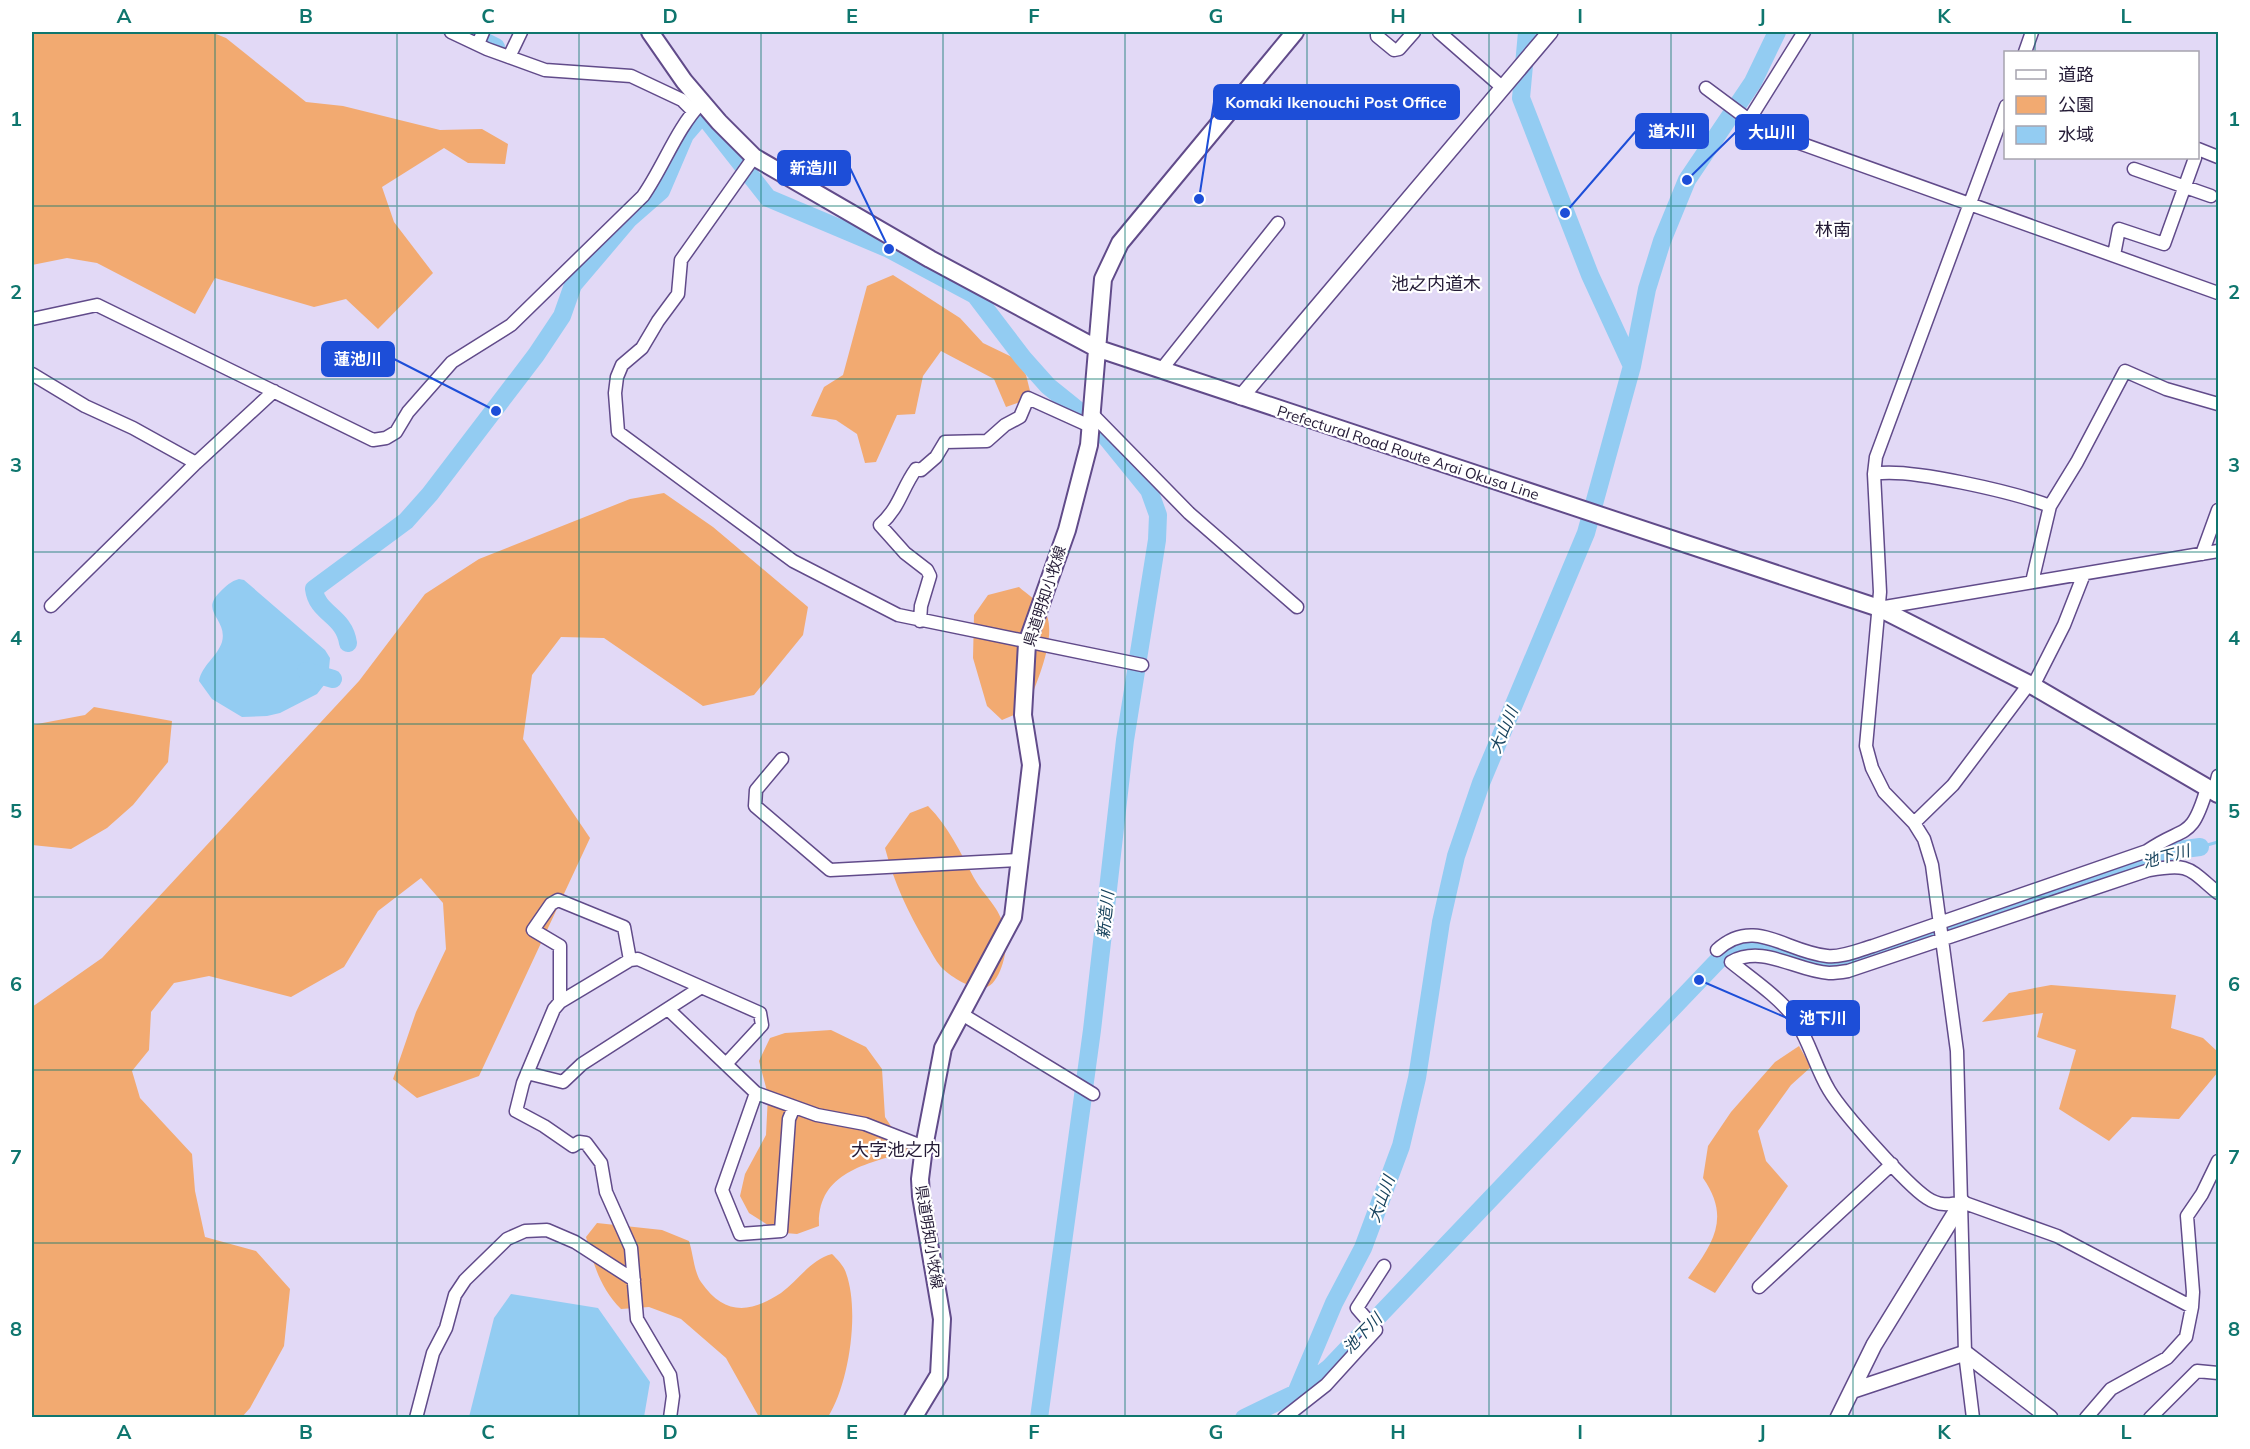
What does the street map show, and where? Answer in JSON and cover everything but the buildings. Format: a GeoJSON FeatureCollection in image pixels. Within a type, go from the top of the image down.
{"type":"FeatureCollection","features":[{"type":"Feature","properties":{"kind":"main road","name":"Prefectural Road Route Arai Okusa Line"},"geometry":{"type":"LineString","coordinates":[[650,32],[684,81],[698,107],[754,157],[930,259],[1096,348],[1879,608],[2031,685],[2213,792]]}},
{"type":"Feature","properties":{"kind":"main road","name":"県道明知小牧線"},"geometry":{"type":"LineString","coordinates":[[914,1418],[939,1375],[942,1319],[921,1196],[920,1179],[924,1147],[943,1048],[1013,917],[1031,765],[1023,714],[1027,642],[1067,530],[1092,421],[1103,279],[1120,243],[1295,32]]}},
{"type":"Feature","properties":{"kind":"street"},"geometry":{"type":"LineString","coordinates":[[32,319],[97,305],[373,440],[386,438],[396,432],[408,412],[452,362],[511,325],[643,196],[698,107],[631,76],[545,70],[452,32]]}},
{"type":"Feature","properties":{"kind":"street"},"geometry":{"type":"LineString","coordinates":[[478,44],[483,32]]}},
{"type":"Feature","properties":{"kind":"street"},"geometry":{"type":"LineString","coordinates":[[509,57],[521,32]]}},
{"type":"Feature","properties":{"kind":"street"},"geometry":{"type":"LineString","coordinates":[[1377,32],[1377,36],[1394,50],[1399,49],[1414,32]]}},
{"type":"Feature","properties":{"kind":"street"},"geometry":{"type":"LineString","coordinates":[[1439,32],[1507,83]]}},
{"type":"Feature","properties":{"kind":"street"},"geometry":{"type":"LineString","coordinates":[[1240,397],[1550,32]]}},
{"type":"Feature","properties":{"kind":"street"},"geometry":{"type":"LineString","coordinates":[[1747,119],[1804,32]]}},
{"type":"Feature","properties":{"kind":"street"},"geometry":{"type":"LineString","coordinates":[[2025,51],[2032,32]]}},
{"type":"Feature","properties":{"kind":"street"},"geometry":{"type":"LineString","coordinates":[[1707,88],[1747,119],[1752,126],[2218,293]]}},
{"type":"Feature","properties":{"kind":"street"},"geometry":{"type":"LineString","coordinates":[[1973,1418],[1965,1353],[1957,1051],[1932,865],[1924,839],[1914,823],[1884,792],[1872,768],[1866,746],[1879,608],[1874,474],[1876,457],[2004,111]]}},
{"type":"Feature","properties":{"kind":"street"},"geometry":{"type":"LineString","coordinates":[[2199,152],[2218,157]]}},
{"type":"Feature","properties":{"kind":"street"},"geometry":{"type":"LineString","coordinates":[[754,157],[681,260],[678,294],[642,348],[622,365],[617,377],[615,393],[618,432],[661,466],[808,571],[898,615],[1142,665]]}},
{"type":"Feature","properties":{"kind":"street"},"geometry":{"type":"LineString","coordinates":[[2114,255],[2119,229],[2164,244],[2194,159]]}},
{"type":"Feature","properties":{"kind":"street"},"geometry":{"type":"LineString","coordinates":[[2134,169],[2184,184],[2211,196]]}},
{"type":"Feature","properties":{"kind":"street"},"geometry":{"type":"LineString","coordinates":[[1161,370],[1278,223]]}},
{"type":"Feature","properties":{"kind":"street"},"geometry":{"type":"LineString","coordinates":[[2031,582],[2050,506],[2077,462],[2126,371],[2166,389],[2218,404]]}},
{"type":"Feature","properties":{"kind":"street"},"geometry":{"type":"LineString","coordinates":[[32,374],[85,406],[133,428],[196,464]]}},
{"type":"Feature","properties":{"kind":"street"},"geometry":{"type":"LineString","coordinates":[[51,606],[274,391]]}},
{"type":"Feature","properties":{"kind":"street"},"geometry":{"type":"LineString","coordinates":[[920,621],[921,606],[930,576],[927,570],[905,553],[880,525],[898,505],[906,483],[916,469],[921,470],[928,466],[945,442],[987,441],[1005,424],[1020,417],[1028,398],[1092,421],[1189,513],[1297,607]]}},
{"type":"Feature","properties":{"kind":"street"},"geometry":{"type":"LineString","coordinates":[[1874,474],[1914,475],[2021,495],[2050,506]]}},
{"type":"Feature","properties":{"kind":"street"},"geometry":{"type":"LineString","coordinates":[[2202,554],[2218,510]]}},
{"type":"Feature","properties":{"kind":"street"},"geometry":{"type":"LineString","coordinates":[[1879,608],[2218,551]]}},
{"type":"Feature","properties":{"kind":"street"},"geometry":{"type":"LineString","coordinates":[[1914,823],[1953,785],[2031,685],[2064,625],[2084,574]]}},
{"type":"Feature","properties":{"kind":"street"},"geometry":{"type":"LineString","coordinates":[[782,759],[756,790],[754,806],[830,870],[1019,860]]}},
{"type":"Feature","properties":{"kind":"street"},"geometry":{"type":"LineString","coordinates":[[1717,950],[1731,938],[1745,934],[1833,956],[1873,946],[2147,851],[2162,840],[2189,831],[2213,792],[2218,776]]}},
{"type":"Feature","properties":{"kind":"street"},"geometry":{"type":"LineString","coordinates":[[2193,1307],[2056,1236],[1962,1202],[1949,1205],[1926,1197],[1892,1164],[1829,1090],[1793,1017],[1776,998],[1731,962],[1742,956],[1757,955],[1829,973],[1838,972],[1942,942],[2149,870],[2183,866],[2218,892]]}},
{"type":"Feature","properties":{"kind":"street"},"geometry":{"type":"LineString","coordinates":[[560,1002],[560,946],[533,930],[551,904],[558,900],[624,927],[630,960]]}},
{"type":"Feature","properties":{"kind":"street"},"geometry":{"type":"LineString","coordinates":[[670,1418],[673,1396],[670,1375],[637,1319],[631,1248],[610,1204],[601,1163],[586,1143],[579,1142],[573,1146],[544,1126],[516,1111],[527,1073],[554,1009],[560,1002],[630,960],[638,959],[760,1013],[762,1025],[726,1064]]}},
{"type":"Feature","properties":{"kind":"street"},"geometry":{"type":"LineString","coordinates":[[527,1073],[563,1082],[582,1064],[700,988]]}},
{"type":"Feature","properties":{"kind":"street"},"geometry":{"type":"LineString","coordinates":[[669,1010],[756,1093],[817,1115],[865,1124],[924,1147]]}},
{"type":"Feature","properties":{"kind":"street"},"geometry":{"type":"LineString","coordinates":[[960,1013],[1093,1094]]}},
{"type":"Feature","properties":{"kind":"street"},"geometry":{"type":"LineString","coordinates":[[756,1093],[722,1190],[740,1234],[781,1231],[789,1119],[794,1107]]}},
{"type":"Feature","properties":{"kind":"street"},"geometry":{"type":"LineString","coordinates":[[2086,1418],[2111,1389],[2167,1358],[2186,1337],[2193,1307],[2187,1216],[2202,1194],[2218,1161]]}},
{"type":"Feature","properties":{"kind":"street"},"geometry":{"type":"LineString","coordinates":[[1760,1287],[1892,1164]]}},
{"type":"Feature","properties":{"kind":"street"},"geometry":{"type":"LineString","coordinates":[[1838,1418],[1854,1390],[1874,1345],[1962,1202]]}},
{"type":"Feature","properties":{"kind":"street"},"geometry":{"type":"LineString","coordinates":[[416,1418],[433,1353],[446,1328],[455,1295],[465,1280],[507,1239],[525,1231],[547,1230],[575,1242],[634,1280]]}},
{"type":"Feature","properties":{"kind":"street"},"geometry":{"type":"LineString","coordinates":[[1284,1418],[1326,1385],[1376,1330],[1357,1308],[1384,1266]]}},
{"type":"Feature","properties":{"kind":"street"},"geometry":{"type":"LineString","coordinates":[[1854,1390],[1965,1353]]}},
{"type":"Feature","properties":{"kind":"street"},"geometry":{"type":"LineString","coordinates":[[1965,1353],[2050,1418]]}},
{"type":"Feature","properties":{"kind":"street"},"geometry":{"type":"LineString","coordinates":[[2150,1418],[2197,1371],[2218,1373]]}},
{"type":"Feature","properties":{"kind":"green space"},"geometry":{"type":"Polygon","coordinates":[[[32,32],[211,32],[226,38],[306,102],[343,106],[440,130],[482,129],[508,144],[505,164],[468,163],[444,148],[382,187],[394,222],[433,273],[378,329],[346,299],[314,307],[215,278],[195,314],[97,263],[67,258],[32,265],[32,32]]]}},
{"type":"Feature","properties":{"kind":"green space"},"geometry":{"type":"Polygon","coordinates":[[[893,275],[960,318],[983,343],[1014,358],[1026,375],[1030,391],[1023,401],[1006,407],[994,379],[941,351],[923,376],[915,414],[897,415],[876,462],[865,463],[857,434],[836,420],[811,416],[824,387],[843,375],[867,286],[893,275]]]}},
{"type":"Feature","properties":{"kind":"green space"},"geometry":{"type":"Polygon","coordinates":[[[664,493],[713,527],[808,607],[803,635],[754,695],[703,706],[604,638],[561,637],[532,675],[523,739],[590,838],[479,1076],[417,1098],[393,1079],[416,1012],[446,949],[443,903],[421,878],[378,911],[344,967],[291,997],[209,976],[174,983],[151,1012],[149,1050],[132,1071],[140,1098],[192,1154],[195,1191],[205,1237],[256,1251],[290,1289],[284,1346],[250,1408],[242,1417],[32,1417],[32,1007],[102,958],[359,681],[425,594],[479,559],[630,499],[664,493]]]}},
{"type":"Feature","properties":{"kind":"green space"},"geometry":{"type":"Polygon","coordinates":[[[1019,587],[1044,610],[1048,620],[1048,645],[1026,710],[1002,720],[987,706],[973,658],[974,615],[988,595],[1019,587]]]}},
{"type":"Feature","properties":{"kind":"green space"},"geometry":{"type":"Polygon","coordinates":[[[94,707],[172,721],[168,762],[133,805],[107,828],[71,849],[32,845],[32,725],[85,715],[94,707]]]}},
{"type":"Feature","properties":{"kind":"green space"},"geometry":{"type":"Polygon","coordinates":[[[928,806],[948,831],[974,878],[997,911],[1004,927],[1006,943],[1004,960],[997,977],[987,987],[980,988],[964,983],[941,967],[907,909],[889,861],[885,848],[910,813],[928,806]]]}},
{"type":"Feature","properties":{"kind":"green space"},"geometry":{"type":"Polygon","coordinates":[[[2051,985],[2176,995],[2171,1028],[2203,1038],[2218,1052],[2218,1072],[2179,1119],[2132,1117],[2109,1141],[2059,1109],[2076,1050],[2037,1037],[2043,1013],[1982,1022],[2009,993],[2051,985]]]}},
{"type":"Feature","properties":{"kind":"green space"},"geometry":{"type":"Polygon","coordinates":[[[831,1030],[866,1047],[882,1069],[885,1117],[896,1134],[912,1146],[907,1152],[860,1167],[835,1182],[820,1208],[819,1226],[797,1234],[773,1232],[774,1229],[749,1213],[740,1196],[745,1174],[766,1135],[768,1095],[759,1061],[770,1038],[785,1033],[831,1030]]]}},
{"type":"Feature","properties":{"kind":"green space"},"geometry":{"type":"Polygon","coordinates":[[[1799,1046],[1811,1067],[1791,1085],[1758,1131],[1766,1161],[1788,1186],[1715,1293],[1688,1278],[1711,1242],[1717,1218],[1716,1206],[1703,1178],[1708,1146],[1731,1112],[1775,1062],[1799,1046]]]}},
{"type":"Feature","properties":{"kind":"green space"},"geometry":{"type":"Polygon","coordinates":[[[597,1223],[662,1230],[689,1241],[695,1268],[701,1282],[719,1301],[738,1308],[758,1305],[769,1300],[781,1293],[817,1261],[832,1254],[846,1273],[852,1307],[852,1327],[842,1386],[828,1417],[759,1417],[726,1358],[681,1319],[649,1307],[621,1309],[603,1284],[586,1237],[597,1223]]]}},
{"type":"Feature","properties":{"kind":"water"},"geometry":{"type":"Polygon","coordinates":[[[239,579],[244,580],[325,650],[330,658],[328,680],[317,694],[280,713],[242,717],[212,699],[199,681],[203,670],[222,642],[221,627],[213,611],[214,599],[227,586],[239,579]]]}},
{"type":"Feature","properties":{"kind":"water"},"geometry":{"type":"Polygon","coordinates":[[[511,1294],[598,1308],[650,1382],[644,1417],[469,1417],[494,1318],[511,1294]]]}},
{"type":"Feature","properties":{"kind":"waterway","name":"新造川"},"geometry":{"type":"LineString","coordinates":[[466,32],[496,47]]}},
{"type":"Feature","properties":{"kind":"waterway"},"geometry":{"type":"LineString","coordinates":[[1527,32],[1521,98],[1590,275],[1631,364]]}},
{"type":"Feature","properties":{"kind":"waterway","name":"大山川"},"geometry":{"type":"LineString","coordinates":[[1296,1393],[1334,1303],[1363,1248],[1401,1146],[1417,1078],[1441,922],[1456,856],[1481,783],[1586,533],[1632,366],[1647,289],[1662,241],[1687,180],[1753,82],[1777,32]]}},
{"type":"Feature","properties":{"kind":"waterway","name":"新造川"},"geometry":{"type":"LineString","coordinates":[[702,114],[768,198],[889,249],[975,295],[1023,358],[1048,386],[1084,415]]}},
{"type":"Feature","properties":{"kind":"waterway"},"geometry":{"type":"LineString","coordinates":[[348,643],[341,626],[320,604],[314,589],[406,521],[430,494],[536,355],[562,316],[573,285],[629,219],[661,191],[685,135],[703,114]]}},
{"type":"Feature","properties":{"kind":"waterway","name":"新造川"},"geometry":{"type":"LineString","coordinates":[[1039,1418],[1092,1030],[1125,740],[1157,540],[1158,515],[1149,490],[1101,431]]}},
{"type":"Feature","properties":{"kind":"waterway"},"geometry":{"type":"LineString","coordinates":[[306,671],[333,679]]}},
{"type":"Feature","properties":{"kind":"waterway"},"geometry":{"type":"LineString","coordinates":[[2200,847],[2218,842]]}},
{"type":"Feature","properties":{"kind":"waterway","name":"池下川"},"geometry":{"type":"LineString","coordinates":[[1244,1418],[1296,1393],[1329,1368],[1729,949],[1749,945],[1812,964],[1846,963],[2177,850],[2200,847]]}},
{"type":"Feature","properties":{"kind":"place","name":"大山川"},"geometry":{"type":"Point","coordinates":[1687,180]}},
{"type":"Feature","properties":{"kind":"place","name":"Komaki Ikenouchi Post Office"},"geometry":{"type":"Point","coordinates":[1199,199]}},
{"type":"Feature","properties":{"kind":"place","name":"道木川"},"geometry":{"type":"Point","coordinates":[1565,213]}},
{"type":"Feature","properties":{"kind":"place","name":"新造川"},"geometry":{"type":"Point","coordinates":[889,249]}},
{"type":"Feature","properties":{"kind":"place","name":"蓮池川"},"geometry":{"type":"Point","coordinates":[496,411]}},
{"type":"Feature","properties":{"kind":"place","name":"池下川"},"geometry":{"type":"Point","coordinates":[1699,980]}},
{"type":"Feature","properties":{"kind":"district","name":"林南"},"geometry":{"type":"Point","coordinates":[1833,230]}},
{"type":"Feature","properties":{"kind":"district","name":"池之内道木"},"geometry":{"type":"Point","coordinates":[1436,284]}},
{"type":"Feature","properties":{"kind":"district","name":"大字池之内"},"geometry":{"type":"Point","coordinates":[896,1150]}}]}
